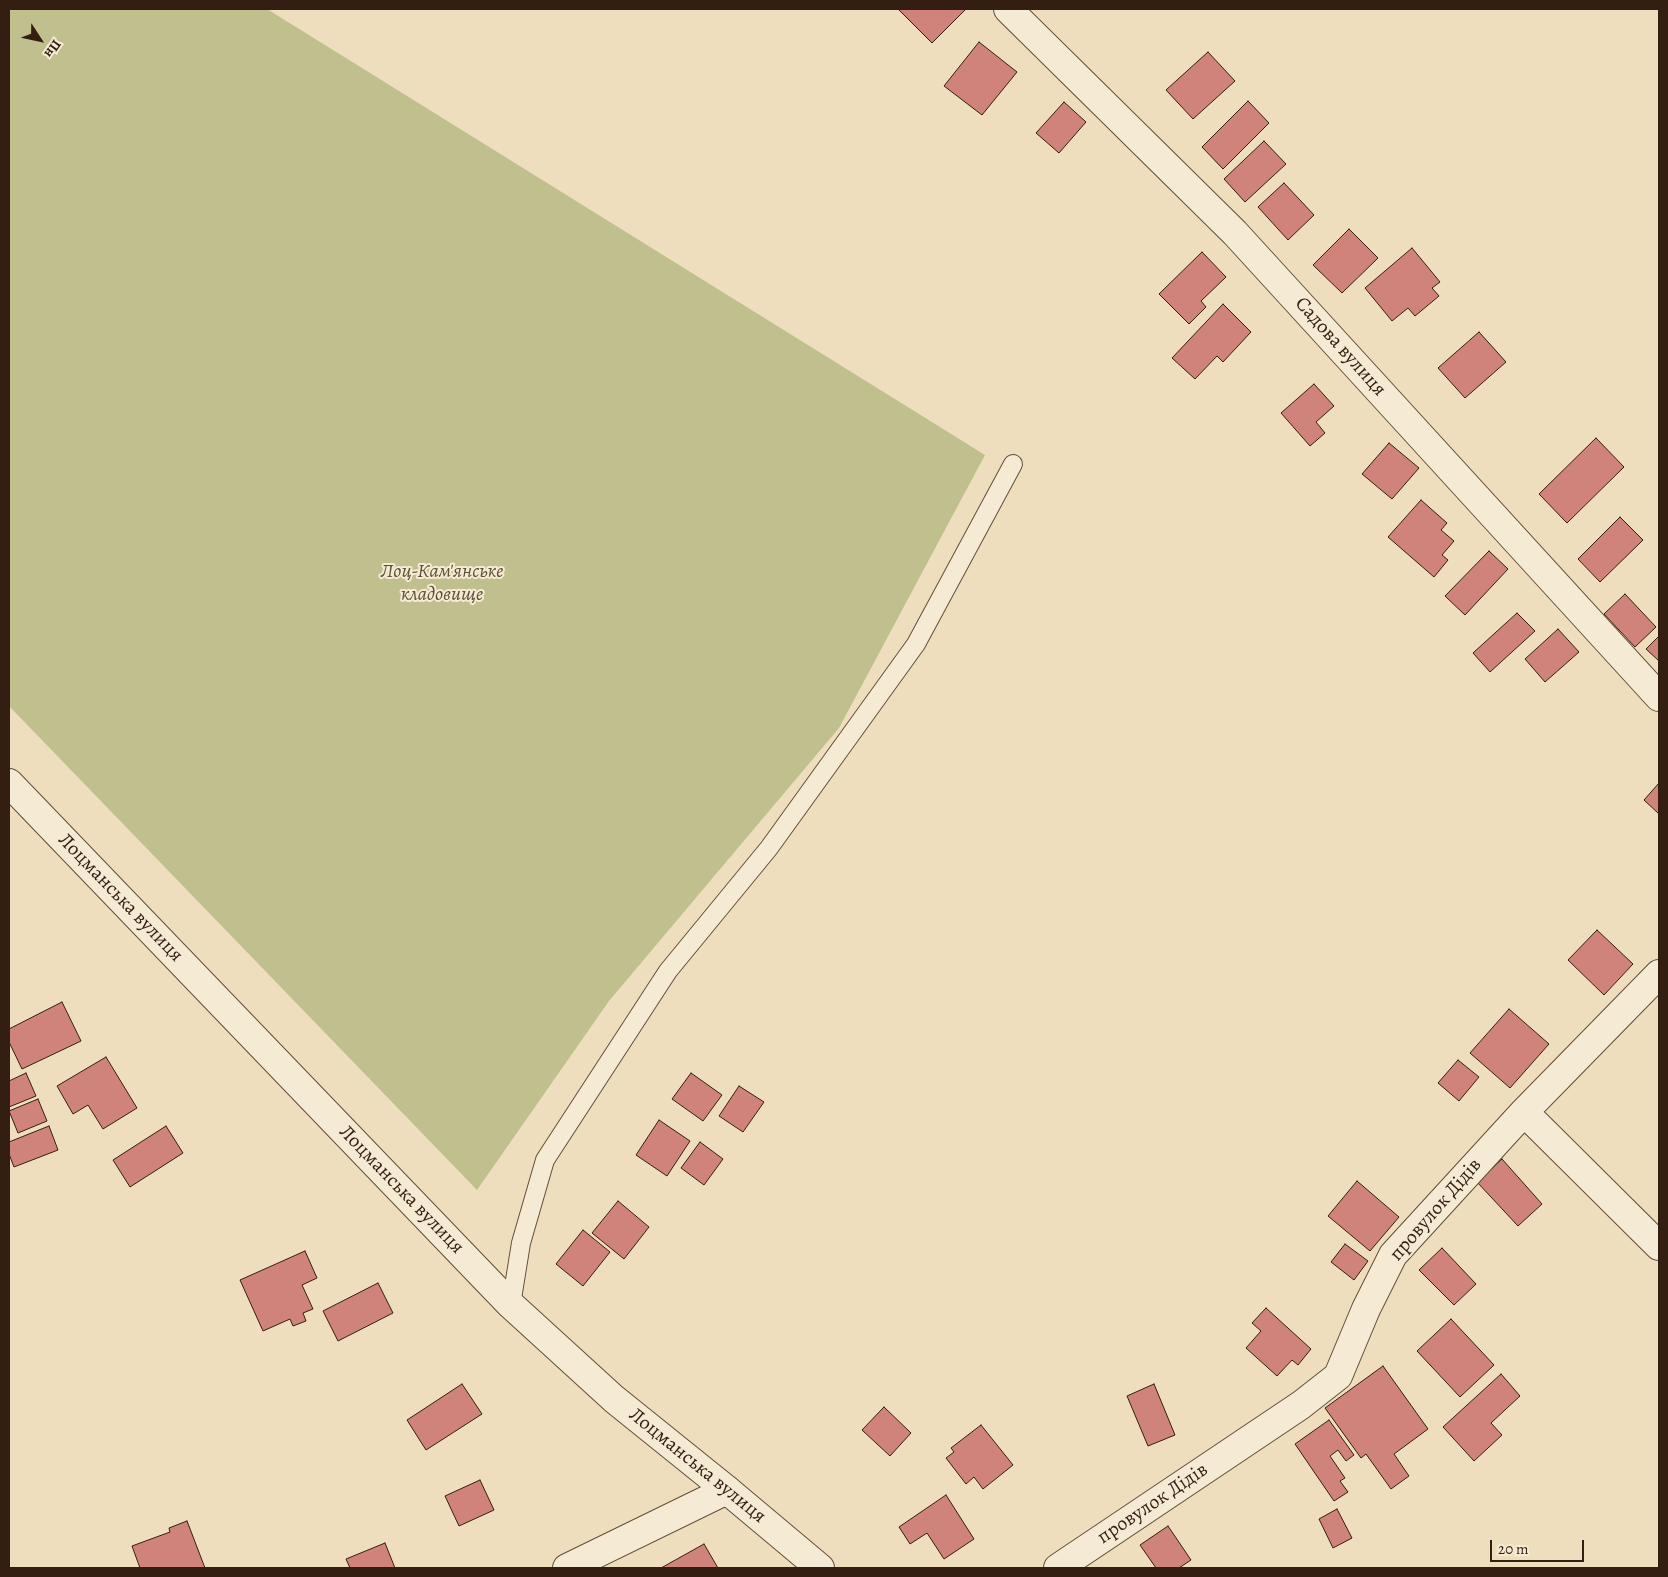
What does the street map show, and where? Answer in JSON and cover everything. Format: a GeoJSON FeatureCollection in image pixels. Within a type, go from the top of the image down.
{"type":"FeatureCollection","features":[{"type":"Feature","properties":{"kind":"street","name":"Садова вулиця"},"geometry":{"type":"LineString","coordinates":[[1008,9],[1235,232],[1659,696]]}},
{"type":"Feature","properties":{"kind":"street","name":"Лоцманська вулиця"},"geometry":{"type":"LineString","coordinates":[[9,783],[511,1305],[614,1399],[820,1568]]}},
{"type":"Feature","properties":{"kind":"street","name":"провулок Дідів"},"geometry":{"type":"LineString","coordinates":[[1058,1568],[1293,1410],[1338,1376],[1366,1309],[1393,1255],[1524,1112],[1659,974]]}},
{"type":"Feature","properties":{"kind":"street"},"geometry":{"type":"LineString","coordinates":[[1524,1112],[1659,1246]]}},
{"type":"Feature","properties":{"kind":"street"},"geometry":{"type":"LineString","coordinates":[[567,1568],[727,1490]]}},
{"type":"Feature","properties":{"kind":"lane"},"geometry":{"type":"LineString","coordinates":[[511,1305],[522,1243],[545,1160],[668,971],[769,848],[916,644],[1014,464]]}},
{"type":"Feature","properties":{"kind":"green space","name":"Лоц-Кам'янcьке кладовище"},"geometry":{"type":"Polygon","coordinates":[[[9,9],[267,9],[985,455],[839,728],[609,1001],[477,1190],[9,706],[9,9]]]}},
{"type":"Feature","properties":{"kind":"building"},"geometry":{"type":"Polygon","coordinates":[[[898,9],[963,9],[965,10],[932,43],[898,9]]]}},
{"type":"Feature","properties":{"kind":"building"},"geometry":{"type":"Polygon","coordinates":[[[979,42],[1017,72],[982,115],[944,86],[979,42]]]}},
{"type":"Feature","properties":{"kind":"building"},"geometry":{"type":"Polygon","coordinates":[[[1208,52],[1235,81],[1193,119],[1166,90],[1208,52]]]}},
{"type":"Feature","properties":{"kind":"building"},"geometry":{"type":"Polygon","coordinates":[[[1248,101],[1269,123],[1223,169],[1202,147],[1248,101]]]}},
{"type":"Feature","properties":{"kind":"building"},"geometry":{"type":"Polygon","coordinates":[[[1064,102],[1086,122],[1059,153],[1036,133],[1064,102]]]}},
{"type":"Feature","properties":{"kind":"building"},"geometry":{"type":"Polygon","coordinates":[[[1264,141],[1286,164],[1245,202],[1224,179],[1264,141]]]}},
{"type":"Feature","properties":{"kind":"building"},"geometry":{"type":"Polygon","coordinates":[[[1284,183],[1314,215],[1288,240],[1258,207],[1284,183]]]}},
{"type":"Feature","properties":{"kind":"building"},"geometry":{"type":"Polygon","coordinates":[[[1349,229],[1378,258],[1342,293],[1313,265],[1349,229]]]}},
{"type":"Feature","properties":{"kind":"building"},"geometry":{"type":"Polygon","coordinates":[[[1412,248],[1440,282],[1432,288],[1439,296],[1415,316],[1408,308],[1392,321],[1365,288],[1412,248]]]}},
{"type":"Feature","properties":{"kind":"building"},"geometry":{"type":"Polygon","coordinates":[[[1202,252],[1226,277],[1201,301],[1206,307],[1189,324],[1159,294],[1202,252]]]}},
{"type":"Feature","properties":{"kind":"building"},"geometry":{"type":"Polygon","coordinates":[[[1223,304],[1251,332],[1223,362],[1217,356],[1195,379],[1172,358],[1223,304]]]}},
{"type":"Feature","properties":{"kind":"building"},"geometry":{"type":"Polygon","coordinates":[[[1479,332],[1506,362],[1465,398],[1438,368],[1479,332]]]}},
{"type":"Feature","properties":{"kind":"building"},"geometry":{"type":"Polygon","coordinates":[[[1314,384],[1334,406],[1316,422],[1325,433],[1310,446],[1281,413],[1314,384]]]}},
{"type":"Feature","properties":{"kind":"building"},"geometry":{"type":"Polygon","coordinates":[[[1596,438],[1624,467],[1567,523],[1539,494],[1596,438]]]}},
{"type":"Feature","properties":{"kind":"building"},"geometry":{"type":"Polygon","coordinates":[[[1389,443],[1419,468],[1392,499],[1362,474],[1389,443]]]}},
{"type":"Feature","properties":{"kind":"building"},"geometry":{"type":"Polygon","coordinates":[[[1421,500],[1447,523],[1441,530],[1454,541],[1442,555],[1448,560],[1434,577],[1388,537],[1421,500]]]}},
{"type":"Feature","properties":{"kind":"building"},"geometry":{"type":"Polygon","coordinates":[[[1620,517],[1643,540],[1600,582],[1578,559],[1620,517]]]}},
{"type":"Feature","properties":{"kind":"building"},"geometry":{"type":"Polygon","coordinates":[[[1489,551],[1508,569],[1465,615],[1445,596],[1489,551]]]}},
{"type":"Feature","properties":{"kind":"building"},"geometry":{"type":"Polygon","coordinates":[[[1625,594],[1656,627],[1635,647],[1604,614],[1625,594]]]}},
{"type":"Feature","properties":{"kind":"building"},"geometry":{"type":"Polygon","coordinates":[[[1517,613],[1535,631],[1490,672],[1473,653],[1517,613]]]}},
{"type":"Feature","properties":{"kind":"building"},"geometry":{"type":"Polygon","coordinates":[[[1558,629],[1579,652],[1545,682],[1525,659],[1558,629]]]}},
{"type":"Feature","properties":{"kind":"building"},"geometry":{"type":"Polygon","coordinates":[[[1659,636],[1659,661],[1646,649],[1659,636]]]}},
{"type":"Feature","properties":{"kind":"building"},"geometry":{"type":"Polygon","coordinates":[[[1659,783],[1659,814],[1644,800],[1659,783]]]}},
{"type":"Feature","properties":{"kind":"building"},"geometry":{"type":"Polygon","coordinates":[[[1597,930],[1633,964],[1604,995],[1568,960],[1597,930]]]}},
{"type":"Feature","properties":{"kind":"building"},"geometry":{"type":"Polygon","coordinates":[[[62,1002],[81,1041],[22,1069],[9,1042],[9,1029],[62,1002]]]}},
{"type":"Feature","properties":{"kind":"building"},"geometry":{"type":"Polygon","coordinates":[[[1509,1009],[1549,1044],[1510,1088],[1470,1053],[1509,1009]]]}},
{"type":"Feature","properties":{"kind":"building"},"geometry":{"type":"Polygon","coordinates":[[[106,1057],[137,1108],[103,1129],[88,1105],[73,1114],[57,1086],[106,1057]]]}},
{"type":"Feature","properties":{"kind":"building"},"geometry":{"type":"Polygon","coordinates":[[[1458,1060],[1479,1077],[1459,1101],[1438,1083],[1458,1060]]]}},
{"type":"Feature","properties":{"kind":"building"},"geometry":{"type":"Polygon","coordinates":[[[26,1073],[36,1096],[9,1107],[9,1081],[26,1073]]]}},
{"type":"Feature","properties":{"kind":"building"},"geometry":{"type":"Polygon","coordinates":[[[691,1073],[722,1095],[703,1121],[672,1099],[691,1073]]]}},
{"type":"Feature","properties":{"kind":"building"},"geometry":{"type":"Polygon","coordinates":[[[739,1086],[764,1102],[743,1132],[719,1116],[739,1086]]]}},
{"type":"Feature","properties":{"kind":"building"},"geometry":{"type":"Polygon","coordinates":[[[38,1099],[47,1121],[18,1133],[9,1111],[38,1099]]]}},
{"type":"Feature","properties":{"kind":"building"},"geometry":{"type":"Polygon","coordinates":[[[659,1120],[690,1141],[667,1176],[636,1155],[659,1120]]]}},
{"type":"Feature","properties":{"kind":"building"},"geometry":{"type":"Polygon","coordinates":[[[49,1126],[58,1150],[14,1167],[9,1154],[9,1142],[49,1126]]]}},
{"type":"Feature","properties":{"kind":"building"},"geometry":{"type":"Polygon","coordinates":[[[166,1126],[183,1153],[130,1187],[113,1160],[166,1126]]]}},
{"type":"Feature","properties":{"kind":"building"},"geometry":{"type":"Polygon","coordinates":[[[700,1142],[723,1159],[704,1185],[681,1168],[700,1142]]]}},
{"type":"Feature","properties":{"kind":"building"},"geometry":{"type":"Polygon","coordinates":[[[1502,1159],[1542,1204],[1518,1226],[1477,1182],[1502,1159]]]}},
{"type":"Feature","properties":{"kind":"building"},"geometry":{"type":"Polygon","coordinates":[[[1357,1181],[1399,1217],[1370,1251],[1328,1216],[1357,1181]]]}},
{"type":"Feature","properties":{"kind":"building"},"geometry":{"type":"Polygon","coordinates":[[[618,1201],[649,1227],[624,1259],[592,1233],[618,1201]]]}},
{"type":"Feature","properties":{"kind":"building"},"geometry":{"type":"Polygon","coordinates":[[[583,1230],[610,1252],[583,1286],[556,1264],[583,1230]]]}},
{"type":"Feature","properties":{"kind":"building"},"geometry":{"type":"Polygon","coordinates":[[[1345,1244],[1368,1261],[1354,1280],[1331,1262],[1345,1244]]]}},
{"type":"Feature","properties":{"kind":"building"},"geometry":{"type":"Polygon","coordinates":[[[1442,1248],[1476,1284],[1454,1305],[1419,1270],[1442,1248]]]}},
{"type":"Feature","properties":{"kind":"building"},"geometry":{"type":"Polygon","coordinates":[[[305,1251],[317,1278],[302,1285],[313,1309],[303,1313],[306,1321],[293,1326],[290,1319],[263,1331],[240,1280],[305,1251]]]}},
{"type":"Feature","properties":{"kind":"building"},"geometry":{"type":"Polygon","coordinates":[[[378,1283],[393,1313],[338,1341],[323,1311],[378,1283]]]}},
{"type":"Feature","properties":{"kind":"building"},"geometry":{"type":"Polygon","coordinates":[[[1266,1308],[1311,1349],[1298,1365],[1292,1360],[1277,1376],[1246,1348],[1261,1331],[1252,1323],[1266,1308]]]}},
{"type":"Feature","properties":{"kind":"building"},"geometry":{"type":"Polygon","coordinates":[[[1451,1319],[1494,1365],[1460,1397],[1417,1351],[1451,1319]]]}},
{"type":"Feature","properties":{"kind":"building"},"geometry":{"type":"Polygon","coordinates":[[[1383,1366],[1428,1429],[1394,1454],[1409,1476],[1391,1489],[1366,1454],[1361,1458],[1325,1408],[1383,1366]]]}},
{"type":"Feature","properties":{"kind":"building"},"geometry":{"type":"Polygon","coordinates":[[[1501,1374],[1520,1396],[1491,1423],[1502,1435],[1474,1461],[1443,1427],[1501,1374]]]}},
{"type":"Feature","properties":{"kind":"building"},"geometry":{"type":"Polygon","coordinates":[[[462,1384],[482,1414],[426,1450],[407,1420],[462,1384]]]}},
{"type":"Feature","properties":{"kind":"building"},"geometry":{"type":"Polygon","coordinates":[[[1154,1384],[1175,1435],[1148,1446],[1127,1396],[1154,1384]]]}},
{"type":"Feature","properties":{"kind":"building"},"geometry":{"type":"Polygon","coordinates":[[[884,1407],[911,1433],[890,1456],[862,1430],[884,1407]]]}},
{"type":"Feature","properties":{"kind":"building"},"geometry":{"type":"Polygon","coordinates":[[[1329,1420],[1354,1455],[1346,1461],[1338,1450],[1330,1456],[1345,1478],[1340,1481],[1348,1492],[1334,1501],[1295,1444],[1329,1420]]]}},
{"type":"Feature","properties":{"kind":"building"},"geometry":{"type":"Polygon","coordinates":[[[981,1425],[1013,1465],[983,1489],[974,1477],[966,1484],[946,1458],[954,1452],[951,1448],[981,1425]]]}},
{"type":"Feature","properties":{"kind":"building"},"geometry":{"type":"Polygon","coordinates":[[[480,1480],[494,1510],[459,1526],[445,1496],[480,1480]]]}},
{"type":"Feature","properties":{"kind":"building"},"geometry":{"type":"Polygon","coordinates":[[[946,1495],[974,1539],[944,1559],[927,1533],[910,1544],[899,1527],[946,1495]]]}},
{"type":"Feature","properties":{"kind":"building"},"geometry":{"type":"Polygon","coordinates":[[[1337,1509],[1352,1538],[1333,1548],[1319,1519],[1337,1509]]]}},
{"type":"Feature","properties":{"kind":"building"},"geometry":{"type":"Polygon","coordinates":[[[187,1521],[205,1568],[140,1568],[132,1546],[170,1532],[169,1528],[187,1521]]]}},
{"type":"Feature","properties":{"kind":"building"},"geometry":{"type":"Polygon","coordinates":[[[1168,1526],[1191,1560],[1179,1568],[1156,1568],[1140,1545],[1168,1526]]]}},
{"type":"Feature","properties":{"kind":"building"},"geometry":{"type":"Polygon","coordinates":[[[385,1543],[395,1568],[350,1568],[346,1559],[385,1543]]]}},
{"type":"Feature","properties":{"kind":"building"},"geometry":{"type":"Polygon","coordinates":[[[704,1544],[718,1568],[661,1568],[704,1544]]]}}]}
